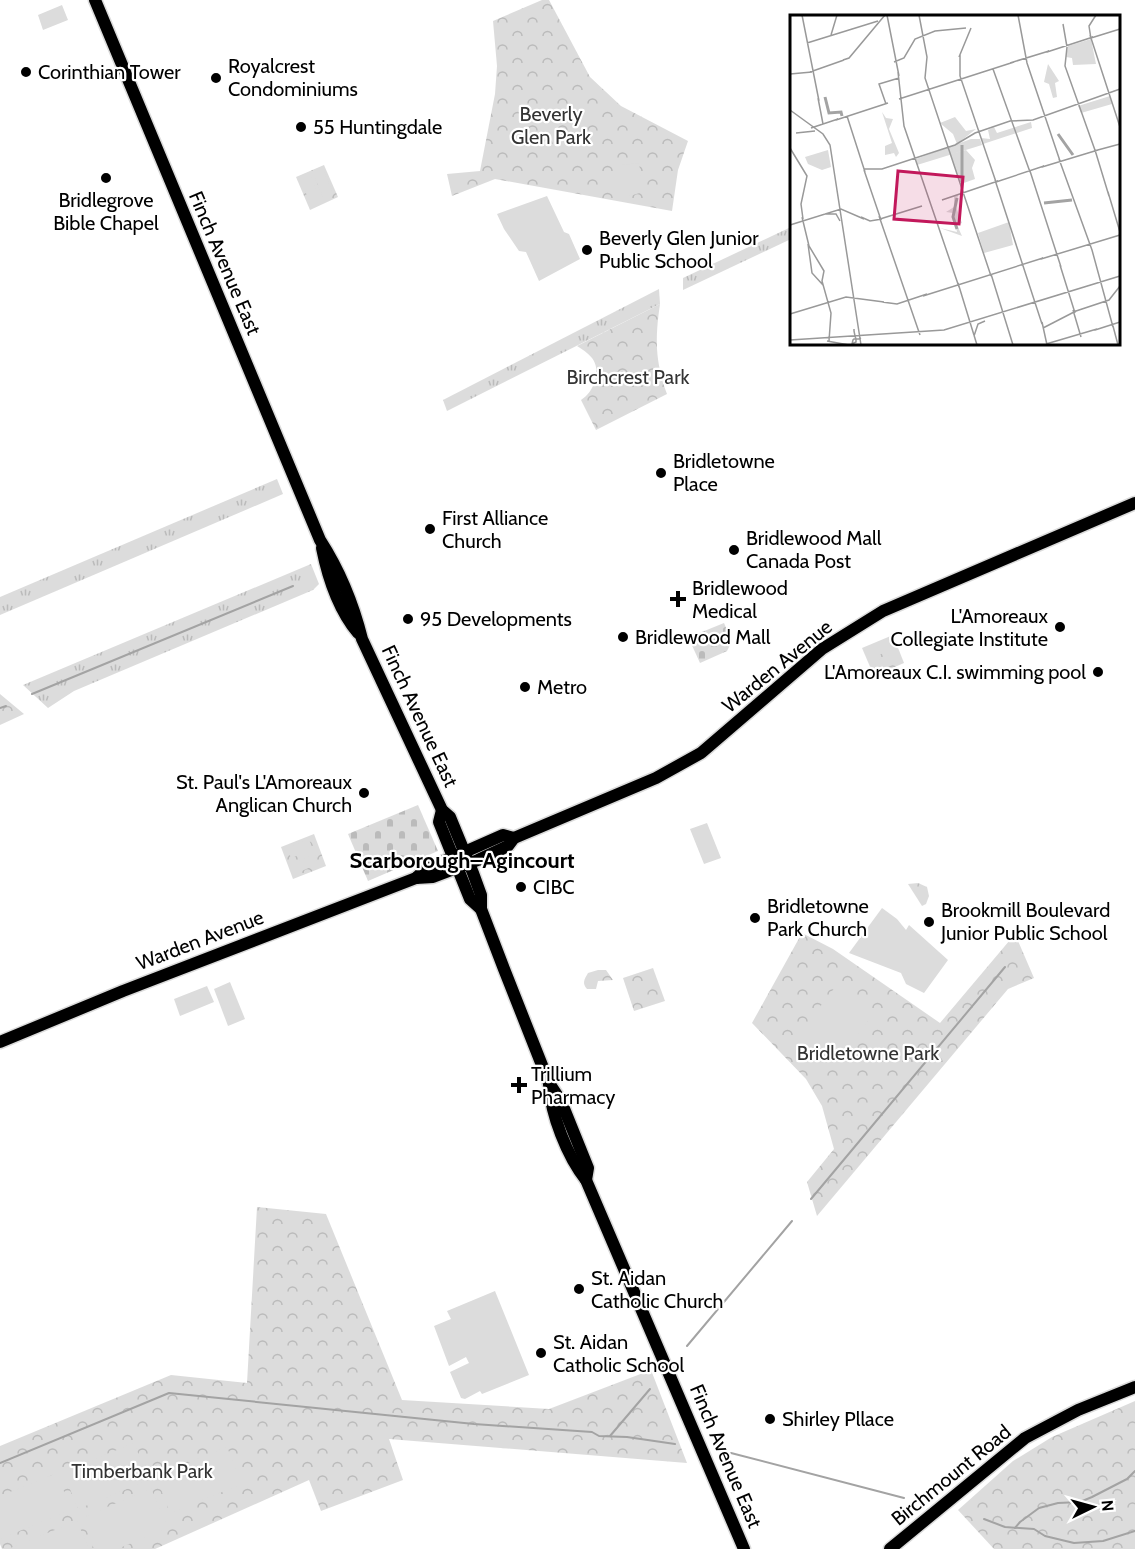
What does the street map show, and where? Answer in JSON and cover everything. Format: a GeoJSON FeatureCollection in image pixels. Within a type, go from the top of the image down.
{"type":"FeatureCollection","features":[{"type":"Feature","properties":{"kind":"main road","name":"Finch Avenue East"},"geometry":{"type":"LineString","coordinates":[[95,0],[320,540],[335,563],[346,588],[357,617],[362,639],[442,810],[450,817],[461,860],[481,895],[481,909],[549,1083],[561,1101],[588,1168],[586,1180],[744,1549]]}},
{"type":"Feature","properties":{"kind":"main road","name":"Warden Avenue"},"geometry":{"type":"LineString","coordinates":[[0,1042],[123,991],[416,878],[426,869],[461,860],[503,835],[514,838],[656,777],[701,753],[822,649],[883,611],[1135,502]]}},
{"type":"Feature","properties":{"kind":"main road","name":"Birchmount Road"},"geometry":{"type":"LineString","coordinates":[[890,1549],[1025,1438],[1077,1410],[1135,1387]]}},
{"type":"Feature","properties":{"kind":"green space","name":"Beverly Glen Park"},"geometry":{"type":"Polygon","coordinates":[[[542,0],[549,0],[590,77],[621,106],[688,141],[678,170],[672,211],[495,179],[452,196],[447,174],[480,171],[495,94],[497,66],[493,21],[542,0]]]}},
{"type":"Feature","properties":{"kind":"green space"},"geometry":{"type":"Polygon","coordinates":[[[62,5],[68,20],[43,30],[38,15],[62,5]]]}},
{"type":"Feature","properties":{"kind":"green space"},"geometry":{"type":"Polygon","coordinates":[[[639,163],[643,192],[626,197],[613,184],[613,170],[621,165],[639,163]]]}},
{"type":"Feature","properties":{"kind":"green space"},"geometry":{"type":"Polygon","coordinates":[[[324,165],[338,197],[310,210],[296,177],[324,165]]]}},
{"type":"Feature","properties":{"kind":"green space"},"geometry":{"type":"Polygon","coordinates":[[[324,172],[333,193],[323,197],[314,176],[324,172]]]}},
{"type":"Feature","properties":{"kind":"green space"},"geometry":{"type":"Polygon","coordinates":[[[311,177],[320,199],[310,203],[301,181],[311,177]]]}},
{"type":"Feature","properties":{"kind":"green space"},"geometry":{"type":"Polygon","coordinates":[[[547,196],[564,232],[569,234],[580,259],[539,281],[526,252],[519,251],[497,214],[547,196]]]}},
{"type":"Feature","properties":{"kind":"green space"},"geometry":{"type":"Polygon","coordinates":[[[790,227],[790,239],[683,290],[683,278],[790,227]]]}},
{"type":"Feature","properties":{"kind":"green space"},"geometry":{"type":"Polygon","coordinates":[[[659,289],[660,304],[447,411],[443,400],[659,289]]]}},
{"type":"Feature","properties":{"kind":"green space","name":"Birchcrest Park"},"geometry":{"type":"Polygon","coordinates":[[[660,304],[657,349],[660,371],[667,394],[596,430],[581,400],[593,387],[596,375],[595,363],[577,346],[660,304]]]}},
{"type":"Feature","properties":{"kind":"green space"},"geometry":{"type":"Polygon","coordinates":[[[277,479],[283,494],[0,615],[0,597],[277,479]]]}},
{"type":"Feature","properties":{"kind":"green space"},"geometry":{"type":"Polygon","coordinates":[[[311,564],[319,584],[313,590],[74,691],[48,708],[23,685],[311,564]]]}},
{"type":"Feature","properties":{"kind":"green space"},"geometry":{"type":"Polygon","coordinates":[[[724,623],[732,641],[727,651],[700,663],[690,641],[692,636],[724,623]]]}},
{"type":"Feature","properties":{"kind":"green space"},"geometry":{"type":"Polygon","coordinates":[[[893,635],[904,663],[874,676],[862,648],[893,635]]]}},
{"type":"Feature","properties":{"kind":"green space"},"geometry":{"type":"Polygon","coordinates":[[[889,639],[893,649],[872,658],[868,648],[889,639]]]}},
{"type":"Feature","properties":{"kind":"green space"},"geometry":{"type":"Polygon","coordinates":[[[895,652],[899,662],[878,671],[874,662],[895,652]]]}},
{"type":"Feature","properties":{"kind":"green space"},"geometry":{"type":"Polygon","coordinates":[[[0,694],[24,714],[0,725],[0,694]]]}},
{"type":"Feature","properties":{"kind":"green space"},"geometry":{"type":"Polygon","coordinates":[[[418,805],[438,851],[368,881],[348,834],[418,805]]]}},
{"type":"Feature","properties":{"kind":"green space"},"geometry":{"type":"Polygon","coordinates":[[[707,823],[721,858],[704,864],[690,829],[707,823]]]}},
{"type":"Feature","properties":{"kind":"green space"},"geometry":{"type":"Polygon","coordinates":[[[314,834],[326,866],[293,879],[281,847],[314,834]]]}},
{"type":"Feature","properties":{"kind":"green space"},"geometry":{"type":"Polygon","coordinates":[[[309,839],[313,850],[291,858],[287,848],[309,839]]]}},
{"type":"Feature","properties":{"kind":"green space"},"geometry":{"type":"Polygon","coordinates":[[[315,854],[318,864],[297,873],[293,863],[315,854]]]}},
{"type":"Feature","properties":{"kind":"green space"},"geometry":{"type":"Polygon","coordinates":[[[918,883],[927,887],[929,896],[926,904],[922,906],[908,884],[918,883]]]}},
{"type":"Feature","properties":{"kind":"green space"},"geometry":{"type":"Polygon","coordinates":[[[882,908],[897,919],[906,930],[909,925],[948,960],[924,993],[906,984],[901,973],[849,953],[882,908]]]}},
{"type":"Feature","properties":{"kind":"green space","name":"Bridletowne Park"},"geometry":{"type":"Polygon","coordinates":[[[802,933],[833,949],[940,1023],[1015,934],[1034,978],[1008,989],[817,1216],[807,1182],[834,1149],[822,1106],[806,1079],[752,1023],[802,933]]]}},
{"type":"Feature","properties":{"kind":"green space"},"geometry":{"type":"Polygon","coordinates":[[[653,968],[665,1001],[634,1011],[623,978],[653,968]]]}},
{"type":"Feature","properties":{"kind":"green space"},"geometry":{"type":"Polygon","coordinates":[[[606,970],[613,980],[598,981],[596,989],[587,989],[584,981],[588,973],[606,970]]]}},
{"type":"Feature","properties":{"kind":"green space"},"geometry":{"type":"Polygon","coordinates":[[[230,982],[245,1019],[228,1026],[214,989],[230,982]]]}},
{"type":"Feature","properties":{"kind":"green space"},"geometry":{"type":"Polygon","coordinates":[[[839,982],[876,1011],[830,1070],[793,1042],[839,982]]]}},
{"type":"Feature","properties":{"kind":"green space"},"geometry":{"type":"Polygon","coordinates":[[[207,986],[214,1002],[180,1016],[174,999],[207,986]]]}},
{"type":"Feature","properties":{"kind":"green space","name":"Timberbank Park"},"geometry":{"type":"Polygon","coordinates":[[[257,1207],[326,1214],[402,1400],[549,1409],[651,1370],[687,1463],[389,1439],[403,1480],[321,1511],[309,1480],[155,1549],[2,1549],[0,1544],[0,1446],[171,1375],[247,1383],[257,1207]]]}},
{"type":"Feature","properties":{"kind":"green space"},"geometry":{"type":"Polygon","coordinates":[[[495,1291],[529,1375],[482,1394],[480,1391],[465,1399],[461,1398],[450,1372],[469,1363],[466,1357],[449,1366],[434,1326],[451,1319],[447,1311],[495,1291]]]}},
{"type":"Feature","properties":{"kind":"green space"},"geometry":{"type":"Polygon","coordinates":[[[1135,1401],[1135,1549],[994,1549],[958,1510],[1013,1461],[1052,1437],[1135,1401]]]}},
{"type":"Feature","properties":{"kind":"green space"},"geometry":{"type":"Polygon","coordinates":[[[134,1443],[149,1480],[78,1509],[63,1472],[134,1443]]]}},
{"type":"Feature","properties":{"kind":"green space"},"geometry":{"type":"Polygon","coordinates":[[[227,1447],[242,1484],[170,1513],[156,1476],[227,1447]]]}},
{"type":"Feature","properties":{"kind":"green space"},"geometry":{"type":"Polygon","coordinates":[[[57,1473],[71,1510],[0,1539],[0,1496],[57,1473]]]}},
{"type":"Feature","properties":{"kind":"green space"},"geometry":{"type":"Polygon","coordinates":[[[151,1488],[168,1528],[117,1549],[94,1549],[82,1518],[151,1488]]]}},
{"type":"Feature","properties":{"kind":"green space"},"geometry":{"type":"Polygon","coordinates":[[[77,1521],[89,1549],[8,1549],[77,1521]]]}},
{"type":"Feature","properties":{"kind":"waterway"},"geometry":{"type":"LineString","coordinates":[[32,694],[293,586]]}},
{"type":"Feature","properties":{"kind":"waterway"},"geometry":{"type":"LineString","coordinates":[[0,708],[6,706]]}},
{"type":"Feature","properties":{"kind":"waterway"},"geometry":{"type":"LineString","coordinates":[[811,1199],[1005,967]]}},
{"type":"Feature","properties":{"kind":"waterway"},"geometry":{"type":"LineString","coordinates":[[687,1346],[792,1221]]}},
{"type":"Feature","properties":{"kind":"waterway"},"geometry":{"type":"LineString","coordinates":[[610,1436],[650,1389]]}},
{"type":"Feature","properties":{"kind":"waterway"},"geometry":{"type":"LineString","coordinates":[[0,1463],[169,1393],[474,1424],[592,1432],[599,1436],[627,1437],[675,1444]]}},
{"type":"Feature","properties":{"kind":"waterway"},"geometry":{"type":"LineString","coordinates":[[731,1453],[904,1498]]}},
{"type":"Feature","properties":{"kind":"waterway"},"geometry":{"type":"LineString","coordinates":[[1015,1528],[1039,1508],[1058,1503],[1080,1502],[1127,1479],[1135,1471]]}},
{"type":"Feature","properties":{"kind":"waterway"},"geometry":{"type":"LineString","coordinates":[[984,1519],[1005,1527],[1034,1529],[1045,1536],[1074,1543],[1103,1541],[1135,1531]]}},
{"type":"Feature","properties":{"kind":"place","name":"Corinthian Tower"},"geometry":{"type":"Point","coordinates":[26,72]}},
{"type":"Feature","properties":{"kind":"place","name":"Royalcrest Condominiums"},"geometry":{"type":"Point","coordinates":[216,78]}},
{"type":"Feature","properties":{"kind":"place","name":"55 Huntingdale"},"geometry":{"type":"Point","coordinates":[301,127]}},
{"type":"Feature","properties":{"kind":"place","name":"Bridlegrove Bible Chapel"},"geometry":{"type":"Point","coordinates":[106,178]}},
{"type":"Feature","properties":{"kind":"place","name":"Beverly Glen Junior Public School"},"geometry":{"type":"Point","coordinates":[587,250]}},
{"type":"Feature","properties":{"kind":"place","name":"Bridletowne Place"},"geometry":{"type":"Point","coordinates":[661,473]}},
{"type":"Feature","properties":{"kind":"place","name":"First Alliance Church"},"geometry":{"type":"Point","coordinates":[430,529]}},
{"type":"Feature","properties":{"kind":"place","name":"Bridlewood Mall Canada Post"},"geometry":{"type":"Point","coordinates":[734,550]}},
{"type":"Feature","properties":{"kind":"place","name":"Bridlewood Medical"},"geometry":{"type":"Point","coordinates":[678,599]}},
{"type":"Feature","properties":{"kind":"place","name":"95 Developments"},"geometry":{"type":"Point","coordinates":[408,619]}},
{"type":"Feature","properties":{"kind":"place","name":"L'Amoreaux Collegiate Institute"},"geometry":{"type":"Point","coordinates":[1060,627]}},
{"type":"Feature","properties":{"kind":"place","name":"Bridlewood Mall"},"geometry":{"type":"Point","coordinates":[623,637]}},
{"type":"Feature","properties":{"kind":"place","name":"L'Amoreaux C.I. swimming pool"},"geometry":{"type":"Point","coordinates":[1098,672]}},
{"type":"Feature","properties":{"kind":"place","name":"Metro"},"geometry":{"type":"Point","coordinates":[525,687]}},
{"type":"Feature","properties":{"kind":"place","name":"St. Paul's L'Amoreaux Anglican Church"},"geometry":{"type":"Point","coordinates":[364,793]}},
{"type":"Feature","properties":{"kind":"place","name":"CIBC"},"geometry":{"type":"Point","coordinates":[521,887]}},
{"type":"Feature","properties":{"kind":"place","name":"Bridletowne Park Church"},"geometry":{"type":"Point","coordinates":[755,918]}},
{"type":"Feature","properties":{"kind":"place","name":"Brookmill Boulevard Junior Public School"},"geometry":{"type":"Point","coordinates":[929,922]}},
{"type":"Feature","properties":{"kind":"place","name":"Trillium Pharmacy"},"geometry":{"type":"Point","coordinates":[519,1085]}},
{"type":"Feature","properties":{"kind":"place","name":"St. Aidan Catholic Church"},"geometry":{"type":"Point","coordinates":[579,1289]}},
{"type":"Feature","properties":{"kind":"place","name":"St. Aidan Catholic School"},"geometry":{"type":"Point","coordinates":[541,1353]}},
{"type":"Feature","properties":{"kind":"place","name":"Shirley Pllace"},"geometry":{"type":"Point","coordinates":[770,1419]}},
{"type":"Feature","properties":{"kind":"district","name":"Scarborough–Agincourt"},"geometry":{"type":"Point","coordinates":[462,860]}}]}
